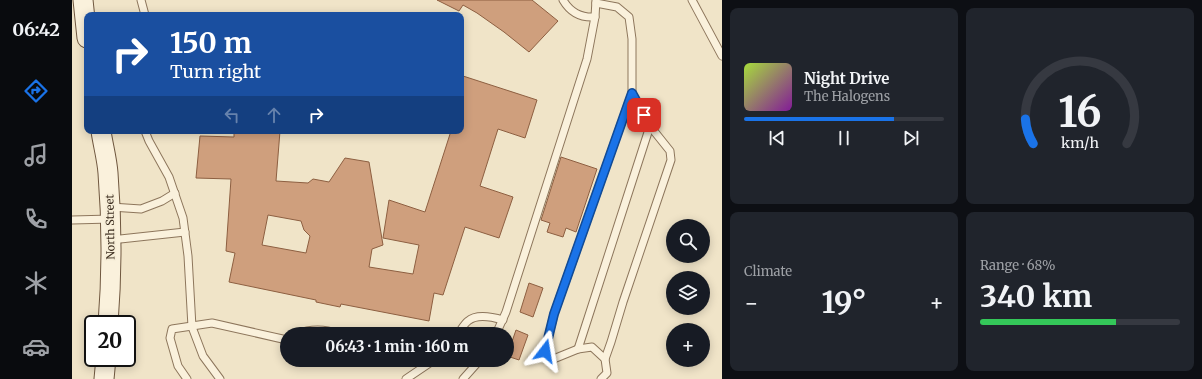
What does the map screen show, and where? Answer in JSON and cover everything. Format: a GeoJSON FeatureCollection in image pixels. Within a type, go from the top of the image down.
{"type":"FeatureCollection","features":[{"type":"Feature","properties":{"kind":"main road"},"geometry":{"type":"LineString","coordinates":[[83,0],[84,12]]}},
{"type":"Feature","properties":{"kind":"main road","name":"North Street"},"geometry":{"type":"LineString","coordinates":[[102,134],[108,172],[110,213],[111,240],[108,315]]}},
{"type":"Feature","properties":{"kind":"main road"},"geometry":{"type":"LineString","coordinates":[[104,379],[105,367]]}},
{"type":"Feature","properties":{"kind":"lane"},"geometry":{"type":"LineString","coordinates":[[141,0],[144,12]]}},
{"type":"Feature","properties":{"kind":"lane"},"geometry":{"type":"LineString","coordinates":[[563,0],[572,11],[580,16],[588,18],[595,17]]}},
{"type":"Feature","properties":{"kind":"lane"},"geometry":{"type":"LineString","coordinates":[[692,0],[722,56]]}},
{"type":"Feature","properties":{"kind":"lane"},"geometry":{"type":"LineString","coordinates":[[499,327],[587,59],[595,17],[596,2],[617,7],[629,17],[632,39],[632,93],[554,314],[545,351],[551,360],[578,349],[592,347],[604,359],[607,373],[601,379]]}},
{"type":"Feature","properties":{"kind":"lane"},"geometry":{"type":"LineString","coordinates":[[604,359],[611,342],[671,160],[670,151],[650,126],[632,93]]}},
{"type":"Feature","properties":{"kind":"lane"},"geometry":{"type":"LineString","coordinates":[[578,349],[650,126]]}},
{"type":"Feature","properties":{"kind":"lane"},"geometry":{"type":"LineString","coordinates":[[146,134],[169,177],[183,218],[192,327],[203,356],[220,379]]}},
{"type":"Feature","properties":{"kind":"lane"},"geometry":{"type":"LineString","coordinates":[[72,220],[141,208],[162,201],[175,193]]}},
{"type":"Feature","properties":{"kind":"lane"},"geometry":{"type":"LineString","coordinates":[[111,240],[185,232]]}},
{"type":"Feature","properties":{"kind":"lane"},"geometry":{"type":"LineString","coordinates":[[464,327],[469,320],[479,317],[493,317],[502,320]]}},
{"type":"Feature","properties":{"kind":"lane"},"geometry":{"type":"LineString","coordinates":[[187,379],[178,366],[170,338],[172,329],[212,323],[280,338]]}},
{"type":"Feature","properties":{"kind":"lane"},"geometry":{"type":"LineString","coordinates":[[406,379],[424,367]]}},
{"type":"Feature","properties":{"kind":"lane"},"geometry":{"type":"LineString","coordinates":[[463,379],[474,367]]}},
{"type":"Feature","properties":{"kind":"building"},"geometry":{"type":"Polygon","coordinates":[[[437,0],[532,0],[558,21],[529,52],[504,32],[463,5],[459,11],[437,0]]]}},
{"type":"Feature","properties":{"kind":"building"},"geometry":{"type":"Polygon","coordinates":[[[464,76],[537,100],[525,138],[498,129],[480,186],[513,197],[499,238],[465,227],[443,295],[434,293],[429,321],[341,304],[340,307],[316,302],[316,300],[229,282],[235,253],[226,251],[231,179],[196,178],[200,136],[234,137],[234,134],[280,134],[276,181],[308,183],[313,179],[329,182],[345,158],[369,162],[383,245],[372,249],[369,267],[413,274],[419,245],[383,238],[389,200],[425,212],[450,134],[464,134],[464,76]],[[268,215],[262,245],[306,253],[310,236],[304,230],[301,221],[268,215]]]}},
{"type":"Feature","properties":{"kind":"building"},"geometry":{"type":"Polygon","coordinates":[[[561,157],[597,169],[576,232],[566,228],[563,237],[547,232],[550,223],[541,220],[561,157]]]}},
{"type":"Feature","properties":{"kind":"building"},"geometry":{"type":"Polygon","coordinates":[[[529,283],[543,288],[533,317],[520,312],[529,283]]]}},
{"type":"Feature","properties":{"kind":"building"},"geometry":{"type":"Polygon","coordinates":[[[516,330],[528,335],[519,360],[514,358],[514,336],[516,330]]]}},
{"type":"Feature","properties":{"kind":"route"},"geometry":{"type":"LineString","coordinates":[[545,351],[554,314],[632,93],[644,115]]}}]}
